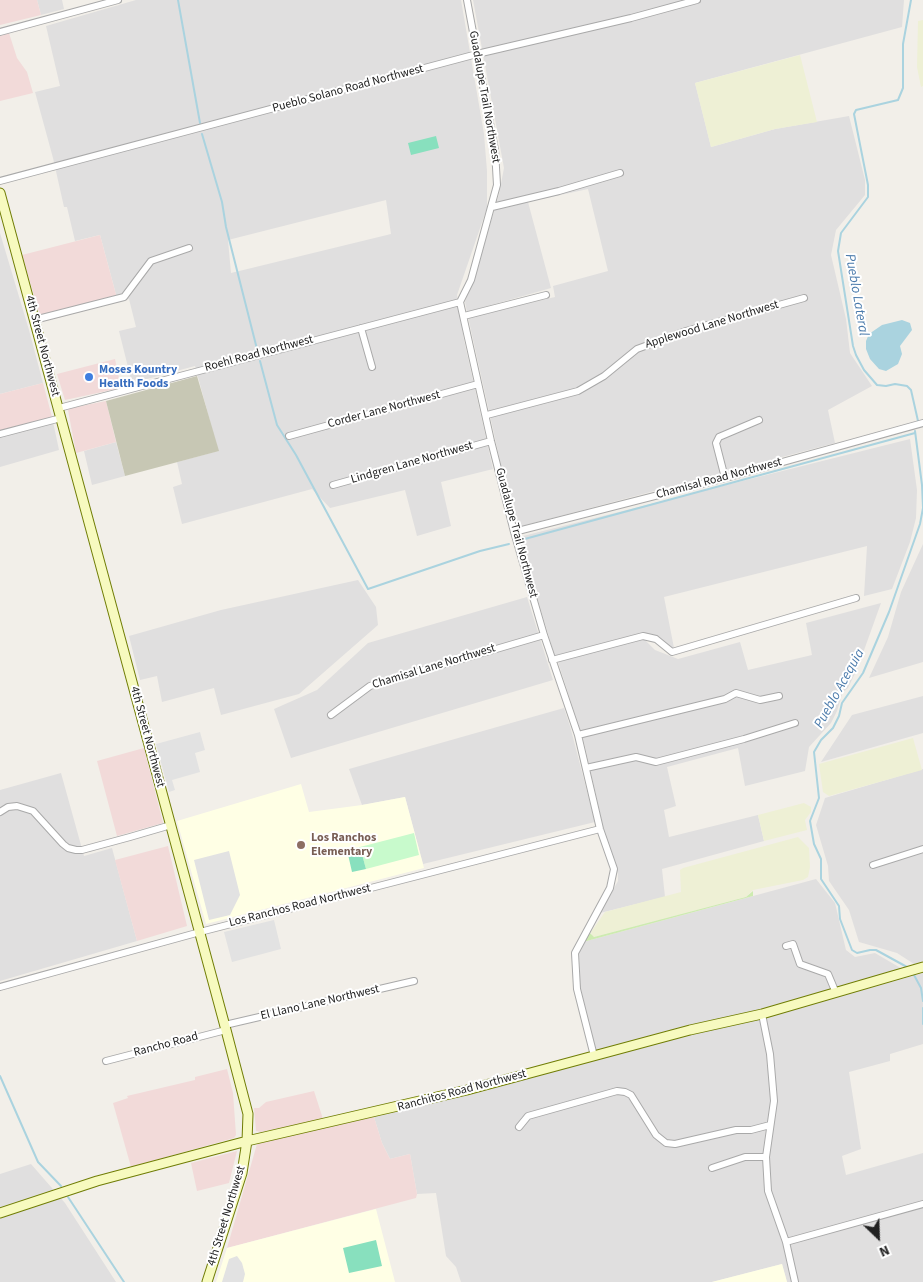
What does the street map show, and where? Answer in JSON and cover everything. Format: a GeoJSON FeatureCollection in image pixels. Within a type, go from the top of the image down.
{"type":"FeatureCollection","features":[{"type":"Feature","properties":{"kind":"main road","name":"4th Street Northwest"},"geometry":{"type":"LineString","coordinates":[[0,193],[2,212],[61,418],[248,1114],[247,1141],[235,1196],[207,1282]]}},
{"type":"Feature","properties":{"kind":"main road","name":"Ranchitos Road Northwest"},"geometry":{"type":"LineString","coordinates":[[0,1213],[92,1183],[247,1141],[438,1097],[690,1030],[762,1014],[923,967]]}},
{"type":"Feature","properties":{"kind":"street"},"geometry":{"type":"LineString","coordinates":[[0,32],[118,0]]}},
{"type":"Feature","properties":{"kind":"street","name":"Guadalupe Trail Northwest"},"geometry":{"type":"LineString","coordinates":[[467,0],[495,150],[497,186],[471,280],[460,302],[478,384],[487,415],[491,441],[514,532],[544,636],[578,735],[600,829],[614,869],[610,888],[575,954],[577,989],[594,1056]]}},
{"type":"Feature","properties":{"kind":"street","name":"Pueblo Solano Road Northwest"},"geometry":{"type":"LineString","coordinates":[[0,181],[477,54],[697,0]]}},
{"type":"Feature","properties":{"kind":"street"},"geometry":{"type":"LineString","coordinates":[[492,207],[559,191],[620,173]]}},
{"type":"Feature","properties":{"kind":"street"},"geometry":{"type":"LineString","coordinates":[[34,320],[124,297],[151,261],[189,248]]}},
{"type":"Feature","properties":{"kind":"street"},"geometry":{"type":"LineString","coordinates":[[464,316],[546,295]]}},
{"type":"Feature","properties":{"kind":"street","name":"Applewood Lane Northwest"},"geometry":{"type":"LineString","coordinates":[[487,415],[578,391],[604,376],[637,349],[686,331],[804,298]]}},
{"type":"Feature","properties":{"kind":"street","name":"Roehl Road Northwest"},"geometry":{"type":"LineString","coordinates":[[58,408],[460,302]]}},
{"type":"Feature","properties":{"kind":"street"},"geometry":{"type":"LineString","coordinates":[[361,328],[372,368]]}},
{"type":"Feature","properties":{"kind":"street","name":"Corder Lane Northwest"},"geometry":{"type":"LineString","coordinates":[[289,436],[478,384]]}},
{"type":"Feature","properties":{"kind":"street"},"geometry":{"type":"LineString","coordinates":[[0,434],[61,418]]}},
{"type":"Feature","properties":{"kind":"street"},"geometry":{"type":"LineString","coordinates":[[725,478],[716,443],[719,437],[759,420]]}},
{"type":"Feature","properties":{"kind":"street","name":"Chamisal Road Northwest"},"geometry":{"type":"LineString","coordinates":[[514,532],[725,478],[923,423]]}},
{"type":"Feature","properties":{"kind":"street","name":"Lindgren Lane Northwest"},"geometry":{"type":"LineString","coordinates":[[333,485],[491,441]]}},
{"type":"Feature","properties":{"kind":"street"},"geometry":{"type":"LineString","coordinates":[[552,660],[643,636],[656,639],[672,652],[856,598]]}},
{"type":"Feature","properties":{"kind":"street","name":"Chamisal Lane Northwest"},"geometry":{"type":"LineString","coordinates":[[331,715],[370,686],[544,636]]}},
{"type":"Feature","properties":{"kind":"street"},"geometry":{"type":"LineString","coordinates":[[578,735],[725,699],[736,693],[760,700],[779,696]]}},
{"type":"Feature","properties":{"kind":"street"},"geometry":{"type":"LineString","coordinates":[[586,768],[636,757],[656,762],[744,739],[795,723]]}},
{"type":"Feature","properties":{"kind":"street"},"geometry":{"type":"LineString","coordinates":[[0,812],[8,807],[17,806],[33,811],[63,844],[68,848],[76,850],[82,850],[171,825]]}},
{"type":"Feature","properties":{"kind":"street","name":"Los Ranchos Road Northwest"},"geometry":{"type":"LineString","coordinates":[[0,987],[200,932],[600,829]]}},
{"type":"Feature","properties":{"kind":"street"},"geometry":{"type":"LineString","coordinates":[[873,865],[923,849]]}},
{"type":"Feature","properties":{"kind":"street"},"geometry":{"type":"LineString","coordinates":[[786,946],[793,944],[800,964],[828,974],[836,993]]}},
{"type":"Feature","properties":{"kind":"street","name":"El Llano Lane Northwest"},"geometry":{"type":"LineString","coordinates":[[226,1027],[414,981]]}},
{"type":"Feature","properties":{"kind":"street"},"geometry":{"type":"LineString","coordinates":[[762,1014],[770,1054],[774,1101],[766,1157],[768,1191],[786,1242],[795,1282]]}},
{"type":"Feature","properties":{"kind":"street","name":"Rancho Road"},"geometry":{"type":"LineString","coordinates":[[106,1061],[226,1027]]}},
{"type":"Feature","properties":{"kind":"street"},"geometry":{"type":"LineString","coordinates":[[519,1126],[528,1116],[617,1091],[631,1095],[656,1135],[666,1143],[676,1144],[736,1130],[751,1130],[770,1125]]}},
{"type":"Feature","properties":{"kind":"street"},"geometry":{"type":"LineString","coordinates":[[712,1168],[745,1157],[766,1157]]}},
{"type":"Feature","properties":{"kind":"street"},"geometry":{"type":"LineString","coordinates":[[786,1242],[923,1204]]}},
{"type":"Feature","properties":{"kind":"shaded area"},"geometry":{"type":"Polygon","coordinates":[[[0,0],[37,0],[41,15],[0,25],[0,0]]]}},
{"type":"Feature","properties":{"kind":"shaded area"},"geometry":{"type":"Polygon","coordinates":[[[37,0],[62,0],[64,9],[41,15],[37,0]]]}},
{"type":"Feature","properties":{"kind":"shaded area"},"geometry":{"type":"Polygon","coordinates":[[[136,0],[461,0],[484,134],[487,208],[457,295],[464,340],[493,469],[441,482],[451,526],[417,536],[405,490],[330,508],[312,489],[182,524],[173,487],[182,484],[177,462],[218,451],[195,366],[132,383],[119,331],[136,327],[129,299],[118,302],[100,235],[75,241],[67,207],[64,207],[35,92],[60,86],[46,26],[136,0]],[[386,200],[228,240],[231,273],[391,234],[386,200]]]}},
{"type":"Feature","properties":{"kind":"shaded area"},"geometry":{"type":"Polygon","coordinates":[[[473,0],[904,0],[902,27],[695,83],[711,147],[775,129],[849,116],[865,180],[865,195],[836,230],[831,255],[846,319],[850,353],[872,386],[828,410],[835,443],[515,528],[468,317],[555,297],[553,286],[608,271],[588,189],[528,202],[551,288],[467,312],[465,302],[499,194],[504,168],[473,0]]]}},
{"type":"Feature","properties":{"kind":"shaded area"},"geometry":{"type":"Polygon","coordinates":[[[923,20],[923,86],[921,87],[917,67],[918,21],[923,20]]]}},
{"type":"Feature","properties":{"kind":"shaded area"},"geometry":{"type":"Polygon","coordinates":[[[9,33],[17,58],[27,72],[33,93],[0,101],[0,36],[9,33]]]}},
{"type":"Feature","properties":{"kind":"shaded area"},"geometry":{"type":"Polygon","coordinates":[[[800,55],[817,122],[775,129],[711,147],[695,83],[800,55]]]}},
{"type":"Feature","properties":{"kind":"shaded area"},"geometry":{"type":"Polygon","coordinates":[[[0,233],[43,383],[0,394],[0,233]]]}},
{"type":"Feature","properties":{"kind":"shaded area"},"geometry":{"type":"Polygon","coordinates":[[[100,235],[118,302],[42,322],[22,255],[100,235]]]}},
{"type":"Feature","properties":{"kind":"shaded area"},"geometry":{"type":"Polygon","coordinates":[[[115,359],[121,388],[65,400],[57,374],[115,359]]]}},
{"type":"Feature","properties":{"kind":"shaded area"},"geometry":{"type":"Polygon","coordinates":[[[197,376],[219,451],[125,476],[106,401],[197,376]]]}},
{"type":"Feature","properties":{"kind":"shaded area"},"geometry":{"type":"Polygon","coordinates":[[[43,383],[52,417],[0,431],[0,394],[43,383]]]}},
{"type":"Feature","properties":{"kind":"shaded area"},"geometry":{"type":"Polygon","coordinates":[[[106,401],[116,442],[76,453],[68,410],[106,401]]]}},
{"type":"Feature","properties":{"kind":"shaded area"},"geometry":{"type":"Polygon","coordinates":[[[52,417],[59,450],[0,467],[0,431],[52,417]]]}},
{"type":"Feature","properties":{"kind":"shaded area"},"geometry":{"type":"Polygon","coordinates":[[[910,439],[917,490],[916,518],[910,542],[892,589],[864,596],[867,546],[664,597],[674,648],[671,649],[642,634],[555,657],[519,537],[910,439]]]}},
{"type":"Feature","properties":{"kind":"shaded area"},"geometry":{"type":"Polygon","coordinates":[[[116,442],[125,476],[92,485],[84,451],[116,442]]]}},
{"type":"Feature","properties":{"kind":"shaded area"},"geometry":{"type":"Polygon","coordinates":[[[923,544],[923,662],[869,678],[888,637],[901,592],[923,544]]]}},
{"type":"Feature","properties":{"kind":"shaded area"},"geometry":{"type":"Polygon","coordinates":[[[358,580],[376,607],[378,625],[299,694],[221,715],[214,688],[162,702],[157,676],[140,680],[129,636],[221,610],[358,580]]]}},
{"type":"Feature","properties":{"kind":"shaded area"},"geometry":{"type":"Polygon","coordinates":[[[527,597],[553,680],[291,758],[274,709],[317,690],[368,643],[527,597]]]}},
{"type":"Feature","properties":{"kind":"shaded area"},"geometry":{"type":"Polygon","coordinates":[[[881,603],[858,667],[848,688],[843,692],[831,723],[809,747],[805,771],[745,786],[738,748],[667,767],[676,806],[664,810],[669,837],[758,815],[764,841],[662,869],[665,897],[600,913],[618,881],[618,874],[604,831],[584,742],[558,662],[636,640],[645,640],[655,650],[678,659],[740,642],[748,670],[812,655],[806,623],[881,603]]]}},
{"type":"Feature","properties":{"kind":"shaded area"},"geometry":{"type":"Polygon","coordinates":[[[923,696],[923,733],[821,762],[852,715],[923,696]]]}},
{"type":"Feature","properties":{"kind":"shaded area"},"geometry":{"type":"Polygon","coordinates":[[[564,708],[595,822],[423,864],[405,797],[362,805],[349,769],[564,708]]]}},
{"type":"Feature","properties":{"kind":"shaded area"},"geometry":{"type":"Polygon","coordinates":[[[200,732],[205,750],[195,753],[200,772],[172,780],[175,790],[169,792],[156,744],[200,732]]]}},
{"type":"Feature","properties":{"kind":"shaded area"},"geometry":{"type":"Polygon","coordinates":[[[913,738],[922,770],[829,796],[823,792],[819,764],[913,738]]]}},
{"type":"Feature","properties":{"kind":"shaded area"},"geometry":{"type":"Polygon","coordinates":[[[144,748],[163,823],[117,836],[97,761],[144,748]]]}},
{"type":"Feature","properties":{"kind":"shaded area"},"geometry":{"type":"Polygon","coordinates":[[[923,769],[923,961],[914,964],[897,953],[859,942],[849,910],[829,881],[828,866],[816,825],[825,798],[923,769]]]}},
{"type":"Feature","properties":{"kind":"shaded area"},"geometry":{"type":"Polygon","coordinates":[[[61,773],[84,856],[112,848],[137,941],[0,981],[0,790],[61,773]]]}},
{"type":"Feature","properties":{"kind":"shaded area","name":"Los Ranchos Elementary"},"geometry":{"type":"Polygon","coordinates":[[[301,784],[309,812],[405,797],[424,868],[206,924],[177,821],[301,784]]]}},
{"type":"Feature","properties":{"kind":"shaded area"},"geometry":{"type":"Polygon","coordinates":[[[804,803],[811,807],[811,812],[805,820],[807,830],[764,841],[758,815],[804,803]]]}},
{"type":"Feature","properties":{"kind":"shaded area"},"geometry":{"type":"Polygon","coordinates":[[[798,837],[809,848],[810,867],[808,877],[803,880],[753,890],[746,897],[592,936],[591,932],[605,912],[681,892],[680,870],[683,868],[798,837]]]}},
{"type":"Feature","properties":{"kind":"shaded area"},"geometry":{"type":"Polygon","coordinates":[[[168,846],[187,926],[137,941],[115,860],[168,846]]]}},
{"type":"Feature","properties":{"kind":"shaded area"},"geometry":{"type":"Polygon","coordinates":[[[229,851],[240,895],[230,915],[209,920],[194,860],[229,851]]]}},
{"type":"Feature","properties":{"kind":"shaded area"},"geometry":{"type":"Polygon","coordinates":[[[816,879],[835,903],[846,950],[855,957],[875,953],[904,970],[796,1000],[595,1051],[580,988],[579,954],[583,942],[816,879]]]}},
{"type":"Feature","properties":{"kind":"shaded area"},"geometry":{"type":"Polygon","coordinates":[[[274,920],[281,949],[232,962],[224,932],[274,920]]]}},
{"type":"Feature","properties":{"kind":"shaded area"},"geometry":{"type":"Polygon","coordinates":[[[923,973],[923,1044],[890,1054],[890,1061],[849,1072],[861,1149],[842,1156],[846,1175],[923,1153],[923,1282],[787,1282],[782,1264],[712,1282],[461,1282],[456,1267],[446,1256],[436,1193],[417,1194],[410,1154],[390,1159],[382,1143],[374,1117],[485,1091],[651,1044],[923,973]]]}},
{"type":"Feature","properties":{"kind":"shaded area"},"geometry":{"type":"Polygon","coordinates":[[[227,1069],[233,1093],[236,1135],[234,1138],[131,1167],[113,1103],[128,1098],[127,1096],[195,1080],[195,1077],[227,1069]]]}},
{"type":"Feature","properties":{"kind":"shaded area"},"geometry":{"type":"Polygon","coordinates":[[[314,1091],[323,1119],[261,1132],[256,1131],[254,1108],[259,1108],[266,1102],[314,1091]]]}},
{"type":"Feature","properties":{"kind":"shaded area"},"geometry":{"type":"Polygon","coordinates":[[[374,1117],[382,1143],[390,1159],[410,1154],[417,1194],[416,1198],[227,1248],[257,1144],[374,1117]]]}},
{"type":"Feature","properties":{"kind":"shaded area"},"geometry":{"type":"Polygon","coordinates":[[[237,1151],[229,1183],[197,1191],[191,1163],[237,1151]]]}},
{"type":"Feature","properties":{"kind":"shaded area"},"geometry":{"type":"Polygon","coordinates":[[[31,1164],[65,1203],[116,1282],[0,1282],[0,1174],[31,1164]]]}},
{"type":"Feature","properties":{"kind":"shaded area"},"geometry":{"type":"Polygon","coordinates":[[[376,1209],[395,1282],[216,1282],[227,1248],[376,1209]]]}},
{"type":"Feature","properties":{"kind":"shaded area"},"geometry":{"type":"Polygon","coordinates":[[[237,1256],[242,1263],[245,1274],[243,1282],[222,1282],[229,1259],[237,1256]]]}},
{"type":"Feature","properties":{"kind":"shaded area"},"geometry":{"type":"Polygon","coordinates":[[[782,1264],[787,1282],[712,1282],[782,1264]]]}},
{"type":"Feature","properties":{"kind":"green space"},"geometry":{"type":"Polygon","coordinates":[[[436,136],[439,148],[411,155],[408,143],[436,136]]]}},
{"type":"Feature","properties":{"kind":"green space"},"geometry":{"type":"Polygon","coordinates":[[[414,833],[419,855],[366,869],[360,847],[414,833]]]}},
{"type":"Feature","properties":{"kind":"green space"},"geometry":{"type":"Polygon","coordinates":[[[360,847],[366,869],[352,872],[347,850],[360,847]]]}},
{"type":"Feature","properties":{"kind":"green space"},"geometry":{"type":"Polygon","coordinates":[[[753,891],[753,896],[583,942],[588,931],[594,937],[746,897],[753,891]]]}},
{"type":"Feature","properties":{"kind":"green space"},"geometry":{"type":"Polygon","coordinates":[[[376,1240],[382,1266],[349,1273],[343,1248],[376,1240]]]}},
{"type":"Feature","properties":{"kind":"water"},"geometry":{"type":"Polygon","coordinates":[[[902,320],[910,323],[912,330],[900,346],[902,354],[898,364],[886,371],[879,369],[870,359],[866,349],[866,341],[869,334],[882,325],[902,320]]]}},
{"type":"Feature","properties":{"kind":"waterway"},"geometry":{"type":"LineString","coordinates":[[178,0],[200,123]]}},
{"type":"Feature","properties":{"kind":"waterway","name":"Pueblo Lateral"},"geometry":{"type":"LineString","coordinates":[[911,0],[903,44],[903,88],[898,100],[856,110],[854,114],[868,185],[868,197],[841,233],[838,251],[856,355],[864,370],[877,385],[895,384],[907,386],[911,390],[918,421]]}},
{"type":"Feature","properties":{"kind":"waterway"},"geometry":{"type":"LineString","coordinates":[[202,134],[222,202],[226,227],[257,349]]}},
{"type":"Feature","properties":{"kind":"waterway"},"geometry":{"type":"LineString","coordinates":[[260,361],[277,425],[296,455],[368,589],[480,551],[509,544]]}},
{"type":"Feature","properties":{"kind":"waterway","name":"Pueblo Acequia"},"geometry":{"type":"LineString","coordinates":[[907,967],[876,950],[857,953],[852,950],[840,919],[839,906],[821,879],[821,859],[814,844],[810,821],[819,798],[814,752],[821,740],[833,728],[839,716],[842,703],[863,673],[889,612],[920,524],[923,508],[922,485],[915,431]]}},
{"type":"Feature","properties":{"kind":"waterway"},"geometry":{"type":"LineString","coordinates":[[521,540],[915,433]]}},
{"type":"Feature","properties":{"kind":"waterway","name":"Pueblo Acequia"},"geometry":{"type":"LineString","coordinates":[[914,975],[921,988],[923,1001]]}},
{"type":"Feature","properties":{"kind":"waterway","name":"Pueblo Acequia"},"geometry":{"type":"LineString","coordinates":[[923,1008],[923,1024]]}},
{"type":"Feature","properties":{"kind":"waterway"},"geometry":{"type":"LineString","coordinates":[[0,1076],[38,1162],[61,1186]]}},
{"type":"Feature","properties":{"kind":"waterway"},"geometry":{"type":"LineString","coordinates":[[68,1197],[124,1282]]}},
{"type":"Feature","properties":{"kind":"place","name":"Moses Kountry Health Foods"},"geometry":{"type":"Point","coordinates":[89,377]}},
{"type":"Feature","properties":{"kind":"place","name":"Los Ranchos Elementary"},"geometry":{"type":"Point","coordinates":[301,845]}}]}
